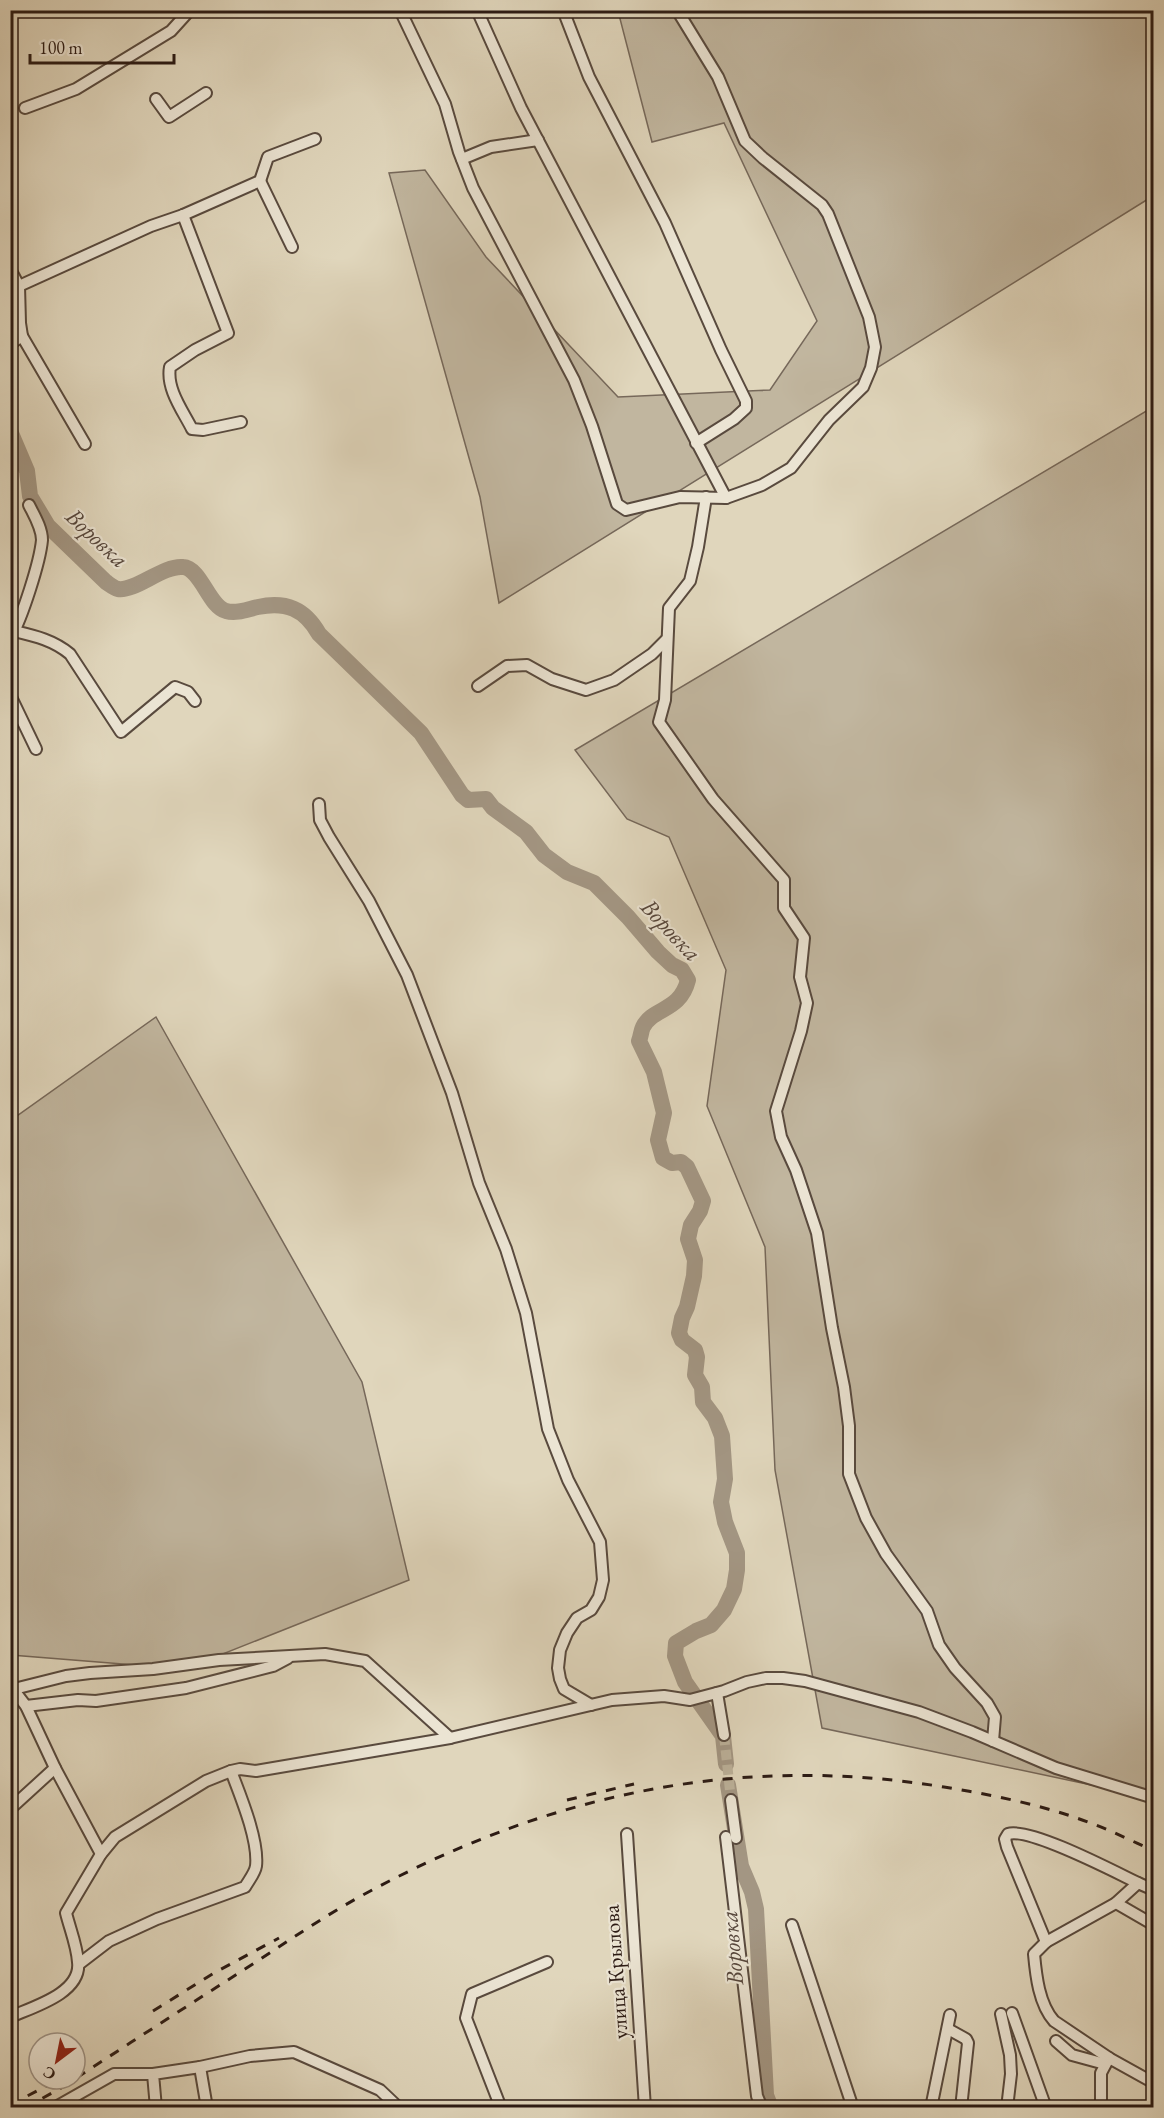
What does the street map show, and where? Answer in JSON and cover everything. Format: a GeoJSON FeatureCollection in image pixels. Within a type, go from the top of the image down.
{"type":"FeatureCollection","features":[{"type":"Feature","properties":{"kind":"street"},"geometry":{"type":"LineString","coordinates":[[25,108],[76,89],[171,31],[190,10]]}},
{"type":"Feature","properties":{"kind":"street"},"geometry":{"type":"LineString","coordinates":[[400,10],[445,104],[473,188],[574,380],[592,426],[617,504],[626,510],[680,497],[726,498],[762,485],[791,468],[830,420],[863,387],[871,368],[875,346],[869,316],[828,214],[822,205],[745,141],[718,77],[677,10]]}},
{"type":"Feature","properties":{"kind":"street"},"geometry":{"type":"LineString","coordinates":[[477,10],[538,140],[726,498]]}},
{"type":"Feature","properties":{"kind":"street"},"geometry":{"type":"LineString","coordinates":[[563,10],[589,77],[665,223],[721,350],[746,400],[746,408],[734,419],[696,443]]}},
{"type":"Feature","properties":{"kind":"street"},"geometry":{"type":"LineString","coordinates":[[156,99],[169,117],[206,93]]}},
{"type":"Feature","properties":{"kind":"street"},"geometry":{"type":"LineString","coordinates":[[292,247],[260,182],[268,157],[315,139]]}},
{"type":"Feature","properties":{"kind":"street"},"geometry":{"type":"LineString","coordinates":[[462,159],[491,147],[538,140]]}},
{"type":"Feature","properties":{"kind":"street"},"geometry":{"type":"LineString","coordinates":[[19,286],[151,226],[260,182]]}},
{"type":"Feature","properties":{"kind":"street"},"geometry":{"type":"LineString","coordinates":[[183,215],[228,333],[195,350],[170,368],[168,376],[170,386],[192,429],[203,430],[241,422]]}},
{"type":"Feature","properties":{"kind":"street"},"geometry":{"type":"LineString","coordinates":[[10,269],[19,286],[22,336],[85,444]]}},
{"type":"Feature","properties":{"kind":"street"},"geometry":{"type":"LineString","coordinates":[[10,344],[22,336]]}},
{"type":"Feature","properties":{"kind":"street"},"geometry":{"type":"LineString","coordinates":[[706,498],[690,580],[669,608],[665,700],[659,723],[713,799],[784,880],[784,908],[804,938],[800,977],[807,1003],[801,1031],[776,1111],[781,1137],[796,1170],[817,1233],[846,1397],[849,1426],[849,1474],[866,1518],[886,1554],[927,1611],[939,1645],[955,1668],[987,1703],[995,1718],[993,1741]]}},
{"type":"Feature","properties":{"kind":"street"},"geometry":{"type":"LineString","coordinates":[[29,505],[38,522],[42,538],[31,584],[12,634],[40,637],[59,644],[70,654],[121,732],[175,687],[188,692],[195,701]]}},
{"type":"Feature","properties":{"kind":"street"},"geometry":{"type":"LineString","coordinates":[[478,686],[507,666],[527,665],[552,679],[586,690],[614,680],[652,654],[666,640]]}},
{"type":"Feature","properties":{"kind":"street"},"geometry":{"type":"LineString","coordinates":[[10,695],[36,749]]}},
{"type":"Feature","properties":{"kind":"street"},"geometry":{"type":"LineString","coordinates":[[319,804],[320,820],[328,837],[369,901],[408,975],[452,1093],[480,1183],[506,1249],[526,1313],[542,1402],[551,1437],[568,1480],[600,1542],[603,1580],[599,1598],[591,1610],[577,1618],[567,1632],[560,1650],[558,1668],[564,1689],[591,1705]]}},
{"type":"Feature","properties":{"kind":"street"},"geometry":{"type":"LineString","coordinates":[[101,1854],[55,1768],[26,1706],[12,1690],[78,1674],[153,1669],[219,1660],[325,1654],[365,1661],[450,1738]]}},
{"type":"Feature","properties":{"kind":"street"},"geometry":{"type":"LineString","coordinates":[[26,1706],[78,1700],[96,1701],[186,1688],[273,1666],[294,1656]]}},
{"type":"Feature","properties":{"kind":"street"},"geometry":{"type":"LineString","coordinates":[[10,2017],[58,1996],[76,1978],[79,1964],[66,1912],[101,1854],[115,1837],[206,1781],[231,1771],[256,1771],[450,1738],[612,1700],[664,1696],[690,1700],[766,1678],[805,1681],[919,1712],[1056,1768],[1154,1798]]}},
{"type":"Feature","properties":{"kind":"street"},"geometry":{"type":"LineString","coordinates":[[717,1693],[724,1735]]}},
{"type":"Feature","properties":{"kind":"street"},"geometry":{"type":"LineString","coordinates":[[10,1809],[55,1768]]}},
{"type":"Feature","properties":{"kind":"street"},"geometry":{"type":"LineString","coordinates":[[79,1964],[109,1941],[157,1919],[245,1887],[256,1866],[255,1847],[245,1806],[231,1771]]}},
{"type":"Feature","properties":{"kind":"street"},"geometry":{"type":"LineString","coordinates":[[731,1800],[731,1837],[757,2096],[762,2108]]}},
{"type":"Feature","properties":{"kind":"street"},"geometry":{"type":"LineString","coordinates":[[1046,1942],[1007,1847],[1005,1839],[1008,1834],[1016,1833],[1044,1841],[1154,1890]]}},
{"type":"Feature","properties":{"kind":"street","name":"улица Крылова"},"geometry":{"type":"LineString","coordinates":[[627,1834],[645,2108]]}},
{"type":"Feature","properties":{"kind":"street"},"geometry":{"type":"LineString","coordinates":[[1138,1883],[1116,1903],[1046,1942],[1034,1954],[1036,1973],[1047,2013],[1054,2021],[1107,2061],[1154,2083]]}},
{"type":"Feature","properties":{"kind":"street"},"geometry":{"type":"LineString","coordinates":[[1116,1903],[1154,1925]]}},
{"type":"Feature","properties":{"kind":"street"},"geometry":{"type":"LineString","coordinates":[[792,1925],[853,2108]]}},
{"type":"Feature","properties":{"kind":"street"},"geometry":{"type":"LineString","coordinates":[[501,2108],[466,2018],[472,1994],[547,1962]]}},
{"type":"Feature","properties":{"kind":"street"},"geometry":{"type":"LineString","coordinates":[[1007,2108],[1011,2074],[1006,2013],[1046,2108]]}},
{"type":"Feature","properties":{"kind":"street"},"geometry":{"type":"LineString","coordinates":[[931,2108],[950,2015]]}},
{"type":"Feature","properties":{"kind":"street"},"geometry":{"type":"LineString","coordinates":[[948,2029],[966,2039],[968,2043],[961,2108]]}},
{"type":"Feature","properties":{"kind":"street"},"geometry":{"type":"LineString","coordinates":[[1056,2041],[1072,2055],[1107,2061]]}},
{"type":"Feature","properties":{"kind":"street"},"geometry":{"type":"LineString","coordinates":[[54,2108],[114,2074],[153,2074],[250,2056],[294,2052],[380,2090],[399,2108]]}},
{"type":"Feature","properties":{"kind":"street"},"geometry":{"type":"LineString","coordinates":[[1101,2108],[1101,2073],[1107,2061]]}},
{"type":"Feature","properties":{"kind":"street"},"geometry":{"type":"LineString","coordinates":[[200,2067],[207,2108]]}},
{"type":"Feature","properties":{"kind":"street"},"geometry":{"type":"LineString","coordinates":[[153,2074],[156,2108]]}},
{"type":"Feature","properties":{"kind":"shaded area"},"geometry":{"type":"Polygon","coordinates":[[[618,11],[1153,11],[1153,196],[499,603],[480,497],[389,173],[425,170],[486,257],[618,397],[770,390],[817,321],[724,123],[652,142],[618,11]]]}},
{"type":"Feature","properties":{"kind":"shaded area"},"geometry":{"type":"Polygon","coordinates":[[[1153,407],[1153,1798],[822,1728],[775,1470],[765,1247],[707,1106],[726,970],[669,837],[627,819],[575,750],[1153,407]]]}},
{"type":"Feature","properties":{"kind":"shaded area"},"geometry":{"type":"Polygon","coordinates":[[[156,1017],[362,1382],[409,1580],[185,1669],[11,1655],[10,1121],[156,1017]]]}},
{"type":"Feature","properties":{"kind":"waterway","name":"Воровка"},"geometry":{"type":"LineString","coordinates":[[10,431],[27,471],[30,496],[48,526],[106,582],[116,588],[125,589],[167,570],[183,567],[195,574],[215,603],[226,611],[238,612],[277,605],[286,606],[301,613],[308,618],[319,634],[421,733],[462,795],[468,800],[486,799],[493,808],[526,832],[544,855],[567,872],[594,883],[628,917],[658,952],[672,965],[682,970],[688,980],[679,998],[647,1021],[639,1041],[654,1072],[664,1113],[658,1140],[663,1158],[672,1163],[681,1162],[687,1167],[703,1201],[691,1225],[688,1239],[695,1260],[694,1276],[679,1333],[682,1340],[695,1350],[697,1357],[695,1375],[702,1387],[703,1402],[715,1418],[722,1436],[725,1479],[721,1502],[725,1522],[737,1553],[737,1570],[734,1589],[724,1610],[711,1625],[676,1643],[675,1656],[685,1682],[723,1736],[726,1764]]}},
{"type":"Feature","properties":{"kind":"waterway","name":"Воровка"},"geometry":{"type":"LineString","coordinates":[[728,1785],[741,1866],[752,1892],[756,1909],[766,2095],[771,2108]]}},
{"type":"Feature","properties":{"kind":"tunnel"},"geometry":{"type":"LineString","coordinates":[[724,1735],[731,1800]]}},
{"type":"Feature","properties":{"kind":"railway"},"geometry":{"type":"LineString","coordinates":[[25,2108],[61,2088],[331,1913],[361,1896],[431,1861],[501,1832],[572,1808],[644,1791],[716,1780],[791,1775],[867,1778],[944,1787],[999,1797],[1071,1816],[1154,1851]]}},
{"type":"Feature","properties":{"kind":"railway"},"geometry":{"type":"LineString","coordinates":[[567,1800],[634,1784]]}},
{"type":"Feature","properties":{"kind":"railway"},"geometry":{"type":"LineString","coordinates":[[153,2011],[214,1973],[279,1938]]}},
{"type":"Feature","properties":{"kind":"railway"},"geometry":{"type":"LineString","coordinates":[[10,2105],[37,2091]]}}]}
